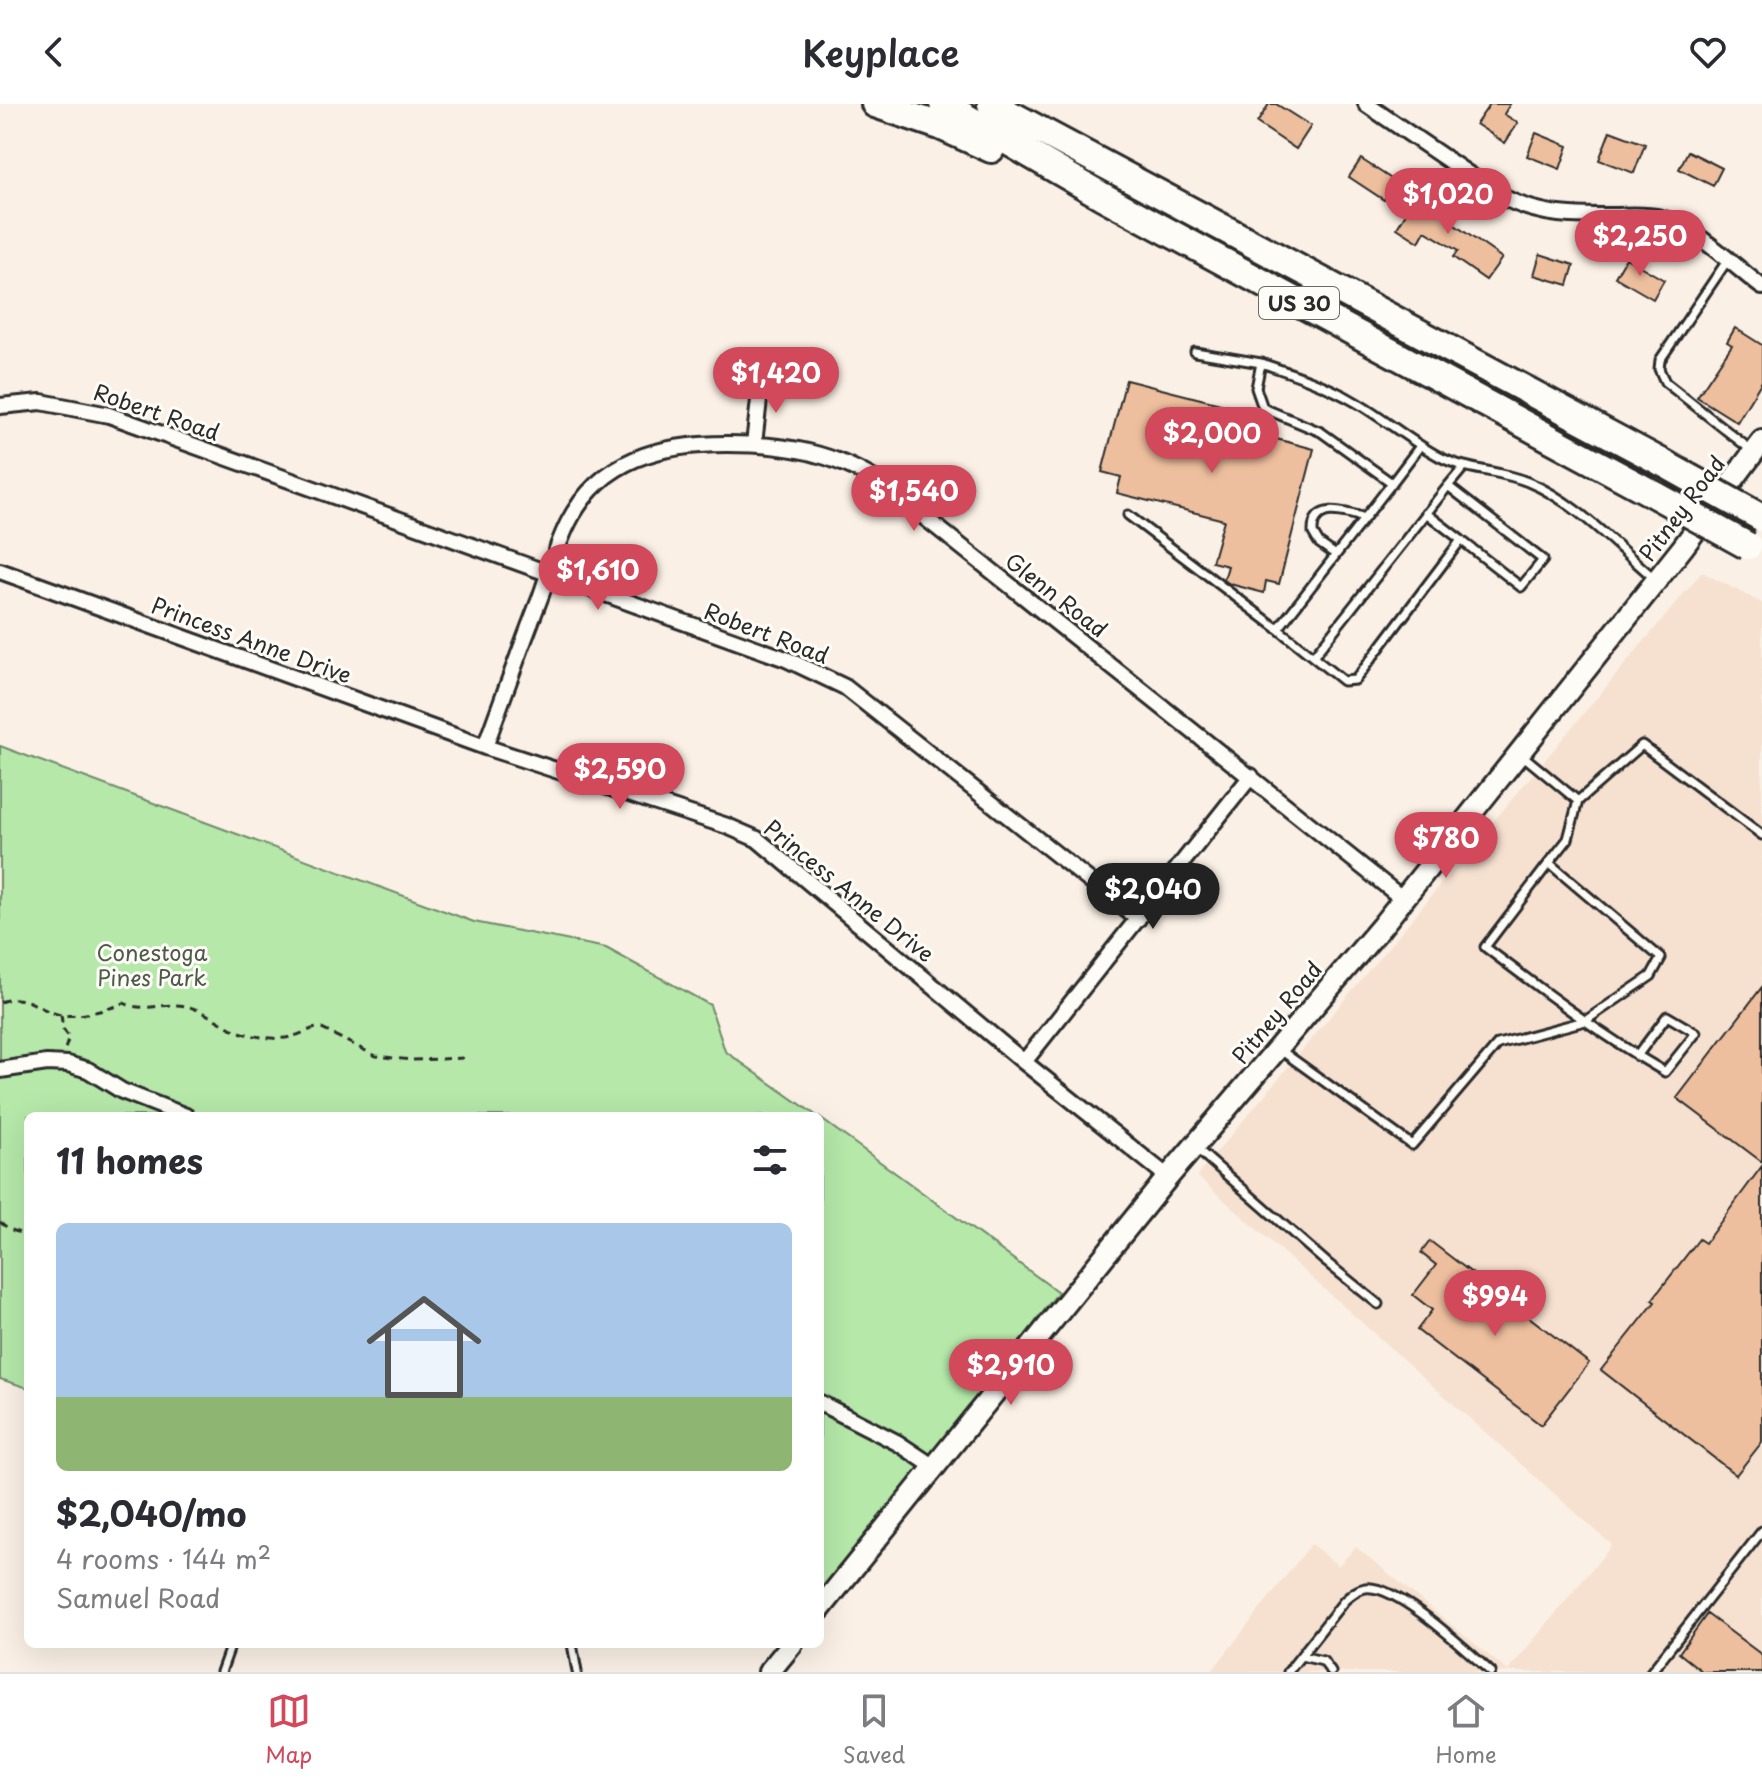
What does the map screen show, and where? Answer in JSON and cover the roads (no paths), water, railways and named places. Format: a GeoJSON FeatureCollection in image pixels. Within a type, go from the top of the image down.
{"type":"FeatureCollection","features":[{"type":"Feature","properties":{"kind":"highway"},"geometry":{"type":"LineString","coordinates":[[875,104],[964,136],[1226,263]]}},
{"type":"Feature","properties":{"kind":"highway","name":"US 30"},"geometry":{"type":"LineString","coordinates":[[943,104],[1102,196],[1755,550]]}},
{"type":"Feature","properties":{"kind":"highway","name":"US 30"},"geometry":{"type":"LineString","coordinates":[[991,104],[1762,518]]}},
{"type":"Feature","properties":{"kind":"main road","name":"Pitney Road"},"geometry":{"type":"LineString","coordinates":[[824,1604],[1168,1177],[1403,899],[1758,446]]}},
{"type":"Feature","properties":{"kind":"main road"},"geometry":{"type":"LineString","coordinates":[[769,1672],[789,1648]]}},
{"type":"Feature","properties":{"kind":"street"},"geometry":{"type":"LineString","coordinates":[[1366,104],[1521,207],[1536,212],[1574,216],[1662,218],[1686,229],[1762,287]]}},
{"type":"Feature","properties":{"kind":"street"},"geometry":{"type":"LineString","coordinates":[[754,444],[761,382]]}},
{"type":"Feature","properties":{"kind":"street","name":"Robert Road"},"geometry":{"type":"LineString","coordinates":[[0,406],[41,402],[109,415],[786,659],[845,687],[1138,919]]}},
{"type":"Feature","properties":{"kind":"street","name":"Glenn Road"},"geometry":{"type":"LineString","coordinates":[[485,747],[568,522],[594,488],[612,472],[642,455],[669,447],[754,444],[816,452],[858,468],[884,485],[1403,899]]}},
{"type":"Feature","properties":{"kind":"street","name":"Princess Anne Drive"},"geometry":{"type":"LineString","coordinates":[[0,571],[485,747],[727,826],[757,839],[1024,1062],[1168,1177]]}},
{"type":"Feature","properties":{"kind":"street"},"geometry":{"type":"LineString","coordinates":[[1024,1062],[1251,776]]}},
{"type":"Feature","properties":{"kind":"street"},"geometry":{"type":"LineString","coordinates":[[0,1070],[61,1064],[88,1070],[122,1091],[176,1112]]}},
{"type":"Feature","properties":{"kind":"street"},"geometry":{"type":"LineString","coordinates":[[824,1405],[898,1443],[934,1467]]}},
{"type":"Feature","properties":{"kind":"lane"},"geometry":{"type":"LineString","coordinates":[[1727,261],[1660,360],[1659,369],[1665,382],[1758,446]]}},
{"type":"Feature","properties":{"kind":"lane"},"geometry":{"type":"LineString","coordinates":[[1195,352],[1261,363],[1306,378],[1341,393],[1420,446],[1464,467],[1512,476],[1532,484],[1582,517],[1656,580]]}},
{"type":"Feature","properties":{"kind":"lane"},"geometry":{"type":"LineString","coordinates":[[1261,363],[1256,388],[1263,408],[1321,432],[1392,483]]}},
{"type":"Feature","properties":{"kind":"lane"},"geometry":{"type":"LineString","coordinates":[[1278,629],[1420,446]]}},
{"type":"Feature","properties":{"kind":"lane"},"geometry":{"type":"LineString","coordinates":[[1313,657],[1464,467]]}},
{"type":"Feature","properties":{"kind":"lane"},"geometry":{"type":"LineString","coordinates":[[1426,513],[1521,587],[1543,560],[1448,486]]}},
{"type":"Feature","properties":{"kind":"lane"},"geometry":{"type":"LineString","coordinates":[[1336,555],[1319,543],[1313,533],[1317,517],[1336,510],[1365,518]]}},
{"type":"Feature","properties":{"kind":"lane"},"geometry":{"type":"LineString","coordinates":[[1128,515],[1343,681],[1355,680],[1461,540]]}},
{"type":"Feature","properties":{"kind":"lane"},"geometry":{"type":"LineString","coordinates":[[1637,1056],[1667,1016],[1696,1033],[1665,1072],[1637,1056],[1585,1021],[1485,947],[1568,839],[1578,801],[1642,745],[1762,835]]}},
{"type":"Feature","properties":{"kind":"lane"},"geometry":{"type":"LineString","coordinates":[[1519,753],[1578,801]]}},
{"type":"Feature","properties":{"kind":"lane"},"geometry":{"type":"LineString","coordinates":[[1278,1048],[1412,1145],[1498,1044],[1585,1021],[1651,976],[1661,958],[1549,863]]}},
{"type":"Feature","properties":{"kind":"lane"},"geometry":{"type":"LineString","coordinates":[[1194,1146],[1378,1304]]}},
{"type":"Feature","properties":{"kind":"lane"},"geometry":{"type":"LineString","coordinates":[[1651,1672],[1762,1531]]}},
{"type":"Feature","properties":{"kind":"lane"},"geometry":{"type":"LineString","coordinates":[[1288,1672],[1344,1601],[1354,1593],[1374,1588],[1397,1596],[1413,1607],[1491,1672]]}},
{"type":"Feature","properties":{"kind":"lane"},"geometry":{"type":"LineString","coordinates":[[221,1672],[230,1648]]}},
{"type":"Feature","properties":{"kind":"lane"},"geometry":{"type":"LineString","coordinates":[[573,1648],[577,1672]]}},
{"type":"Feature","properties":{"kind":"lane"},"geometry":{"type":"LineString","coordinates":[[1301,1656],[1323,1661],[1331,1672]]}},
{"type":"Feature","properties":{"kind":"park label","name":"Conestoga Pines Park"},"geometry":{"type":"Point","coordinates":[152,964]}}]}
